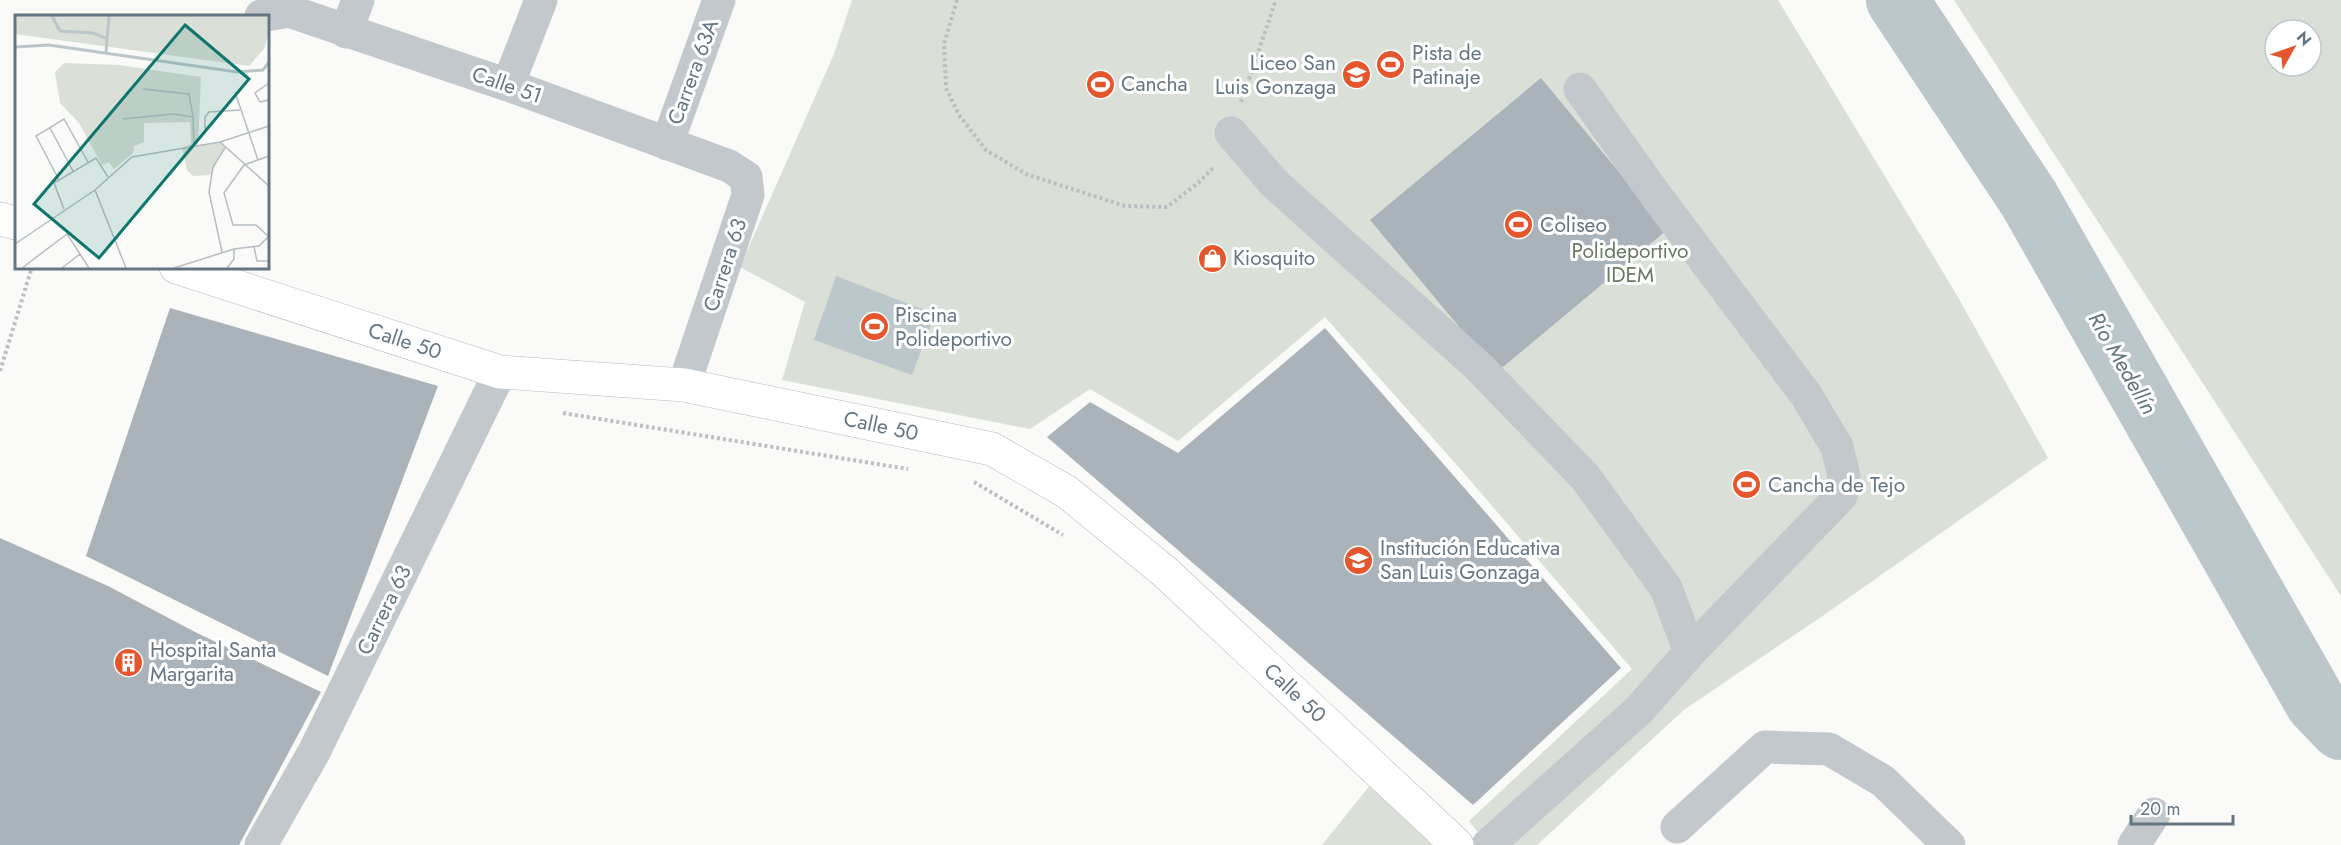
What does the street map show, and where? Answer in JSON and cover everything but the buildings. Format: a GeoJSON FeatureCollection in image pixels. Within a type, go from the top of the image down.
{"type":"FeatureCollection","features":[{"type":"Feature","properties":{"kind":"main road"},"geometry":{"type":"LineString","coordinates":[[0,219],[15,223]]}},
{"type":"Feature","properties":{"kind":"main road","name":"Calle 50"},"geometry":{"type":"LineString","coordinates":[[179,268],[500,372],[684,385],[992,449],[1067,492],[1165,572],[1458,845]]}},
{"type":"Feature","properties":{"kind":"street"},"geometry":{"type":"LineString","coordinates":[[346,32],[358,0]]}},
{"type":"Feature","properties":{"kind":"street"},"geometry":{"type":"LineString","coordinates":[[508,85],[541,0]]}},
{"type":"Feature","properties":{"kind":"street","name":"Carrera 63A"},"geometry":{"type":"LineString","coordinates":[[667,144],[719,0]]}},
{"type":"Feature","properties":{"kind":"street","name":"Calle 51"},"geometry":{"type":"LineString","coordinates":[[267,15],[289,11],[508,85],[729,166],[746,177]]}},
{"type":"Feature","properties":{"kind":"street"},"geometry":{"type":"LineString","coordinates":[[1488,845],[1639,710],[1690,652],[1842,496],[1844,476],[1837,447],[1806,395],[1657,197],[1580,90]]}},
{"type":"Feature","properties":{"kind":"street"},"geometry":{"type":"LineString","coordinates":[[1231,133],[1274,183],[1479,367],[1585,477],[1666,588],[1690,652]]}},
{"type":"Feature","properties":{"kind":"street","name":"Carrera 63"},"geometry":{"type":"LineString","coordinates":[[684,385],[748,195],[746,177]]}},
{"type":"Feature","properties":{"kind":"street","name":"Carrera 63"},"geometry":{"type":"LineString","coordinates":[[261,845],[315,752],[500,372]]}},
{"type":"Feature","properties":{"kind":"street"},"geometry":{"type":"LineString","coordinates":[[1677,827],[1765,747],[1829,749],[1883,781],[1949,845]]}},
{"type":"Feature","properties":{"kind":"street"},"geometry":{"type":"LineString","coordinates":[[2134,845],[2154,814]]}},
{"type":"Feature","properties":{"kind":"path"},"geometry":{"type":"LineString","coordinates":[[957,0],[944,44],[945,88],[959,115],[986,150],[1026,174],[1125,206],[1167,207],[1198,183],[1222,159],[1276,0]]}},
{"type":"Feature","properties":{"kind":"path"},"geometry":{"type":"LineString","coordinates":[[0,371],[32,268]]}},
{"type":"Feature","properties":{"kind":"path"},"geometry":{"type":"LineString","coordinates":[[556,412],[910,469]]}},
{"type":"Feature","properties":{"kind":"path"},"geometry":{"type":"LineString","coordinates":[[970,479],[1065,537]]}},
{"type":"Feature","properties":{"kind":"green space","name":"Polideportivo IDEM"},"geometry":{"type":"Polygon","coordinates":[[[852,0],[1778,0],[1955,292],[2048,458],[1685,709],[1537,845],[1488,845],[1469,821],[1632,669],[1463,472],[1325,317],[1178,441],[1090,389],[1030,429],[782,380],[805,302],[740,267],[834,54],[852,0]]]}},
{"type":"Feature","properties":{"kind":"green space"},"geometry":{"type":"Polygon","coordinates":[[[1954,0],[2341,0],[2341,596],[1954,0]]]}},
{"type":"Feature","properties":{"kind":"green space"},"geometry":{"type":"Polygon","coordinates":[[[1383,769],[1468,845],[1322,845],[1383,769]]]}},
{"type":"Feature","properties":{"kind":"shaded area","name":"Piscina Polideportivo"},"geometry":{"type":"Polygon","coordinates":[[[836,276],[935,314],[912,375],[814,340],[836,276]]]}},
{"type":"Feature","properties":{"kind":"waterway","name":"Río Medellín"},"geometry":{"type":"LineString","coordinates":[[1897,0],[2029,199],[2316,703],[2341,729]]}},
{"type":"Feature","properties":{"kind":"place","name":"Pista de Patinaje"},"geometry":{"type":"Point","coordinates":[1391,65]}},
{"type":"Feature","properties":{"kind":"place","name":"Liceo San Luis Gonzaga"},"geometry":{"type":"Point","coordinates":[1357,75]}},
{"type":"Feature","properties":{"kind":"place","name":"Cancha"},"geometry":{"type":"Point","coordinates":[1100,84]}},
{"type":"Feature","properties":{"kind":"place","name":"Coliseo"},"geometry":{"type":"Point","coordinates":[1519,225]}},
{"type":"Feature","properties":{"kind":"place","name":"Kiosquito"},"geometry":{"type":"Point","coordinates":[1212,258]}},
{"type":"Feature","properties":{"kind":"place","name":"Piscina Polideportivo"},"geometry":{"type":"Point","coordinates":[874,327]}},
{"type":"Feature","properties":{"kind":"place","name":"Cancha de Tejo"},"geometry":{"type":"Point","coordinates":[1747,485]}},
{"type":"Feature","properties":{"kind":"place","name":"Institución Educativa San Luis Gonzaga"},"geometry":{"type":"Point","coordinates":[1359,560]}},
{"type":"Feature","properties":{"kind":"place","name":"Hospital Santa Margarita"},"geometry":{"type":"Point","coordinates":[129,662]}}]}
